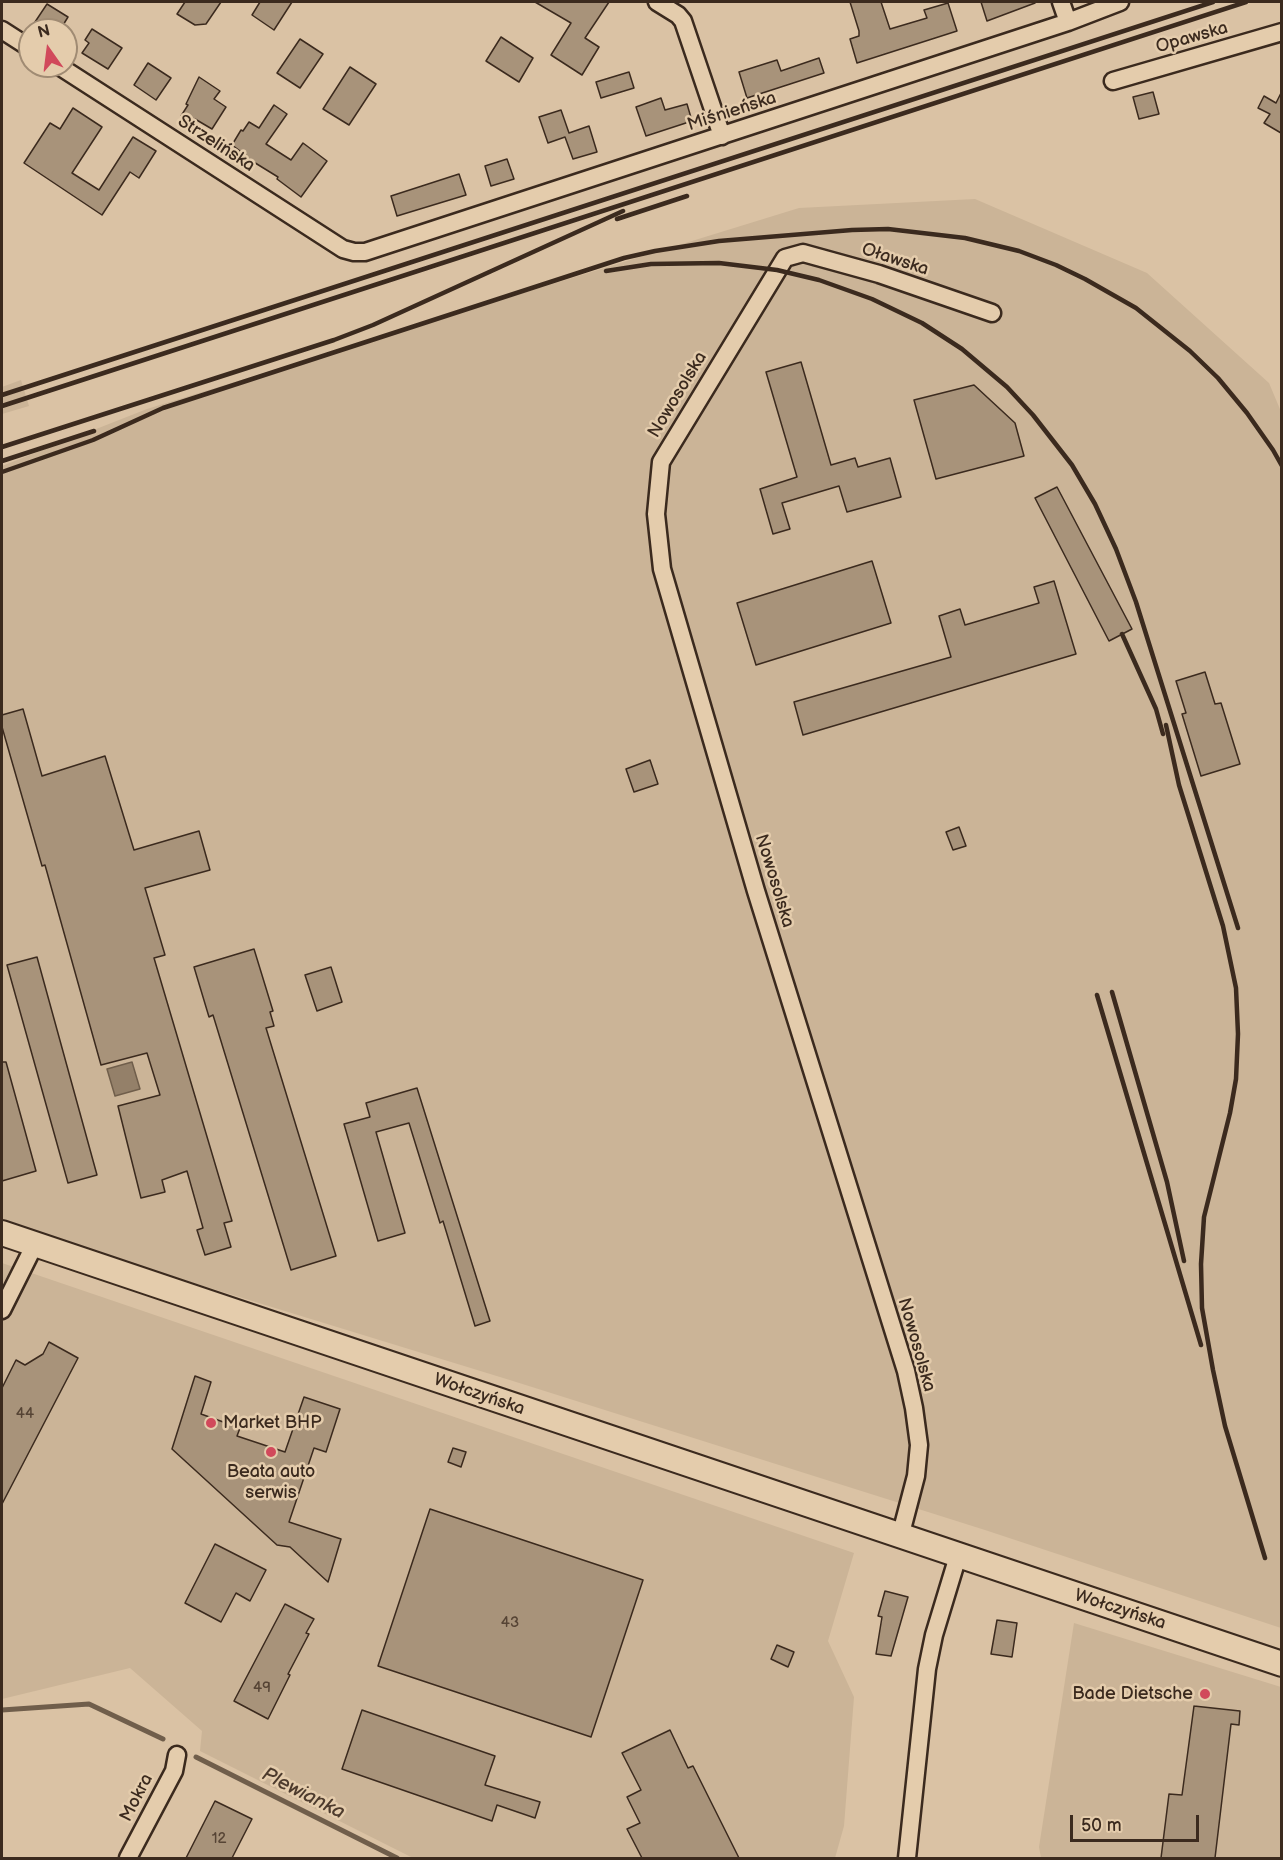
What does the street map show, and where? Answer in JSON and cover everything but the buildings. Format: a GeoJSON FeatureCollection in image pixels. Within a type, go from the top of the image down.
{"type":"FeatureCollection","features":[{"type":"Feature","properties":{"kind":"street"},"geometry":{"type":"LineString","coordinates":[[657,2],[678,15],[683,21],[722,136]]}},
{"type":"Feature","properties":{"kind":"street"},"geometry":{"type":"LineString","coordinates":[[1061,2],[1068,22]]}},
{"type":"Feature","properties":{"kind":"street","name":"Miśnieńska"},"geometry":{"type":"LineString","coordinates":[[354,252],[365,252],[722,136],[1068,22],[1120,2]]}},
{"type":"Feature","properties":{"kind":"street"},"geometry":{"type":"LineString","coordinates":[[2,30],[18,40]]}},
{"type":"Feature","properties":{"kind":"street","name":"Opawska"},"geometry":{"type":"LineString","coordinates":[[1113,81],[1281,32]]}},
{"type":"Feature","properties":{"kind":"street","name":"Strzelińska"},"geometry":{"type":"LineString","coordinates":[[78,78],[343,249],[354,252]]}},
{"type":"Feature","properties":{"kind":"street","name":"Oławska"},"geometry":{"type":"LineString","coordinates":[[785,258],[803,253],[879,274],[992,313]]}},
{"type":"Feature","properties":{"kind":"street","name":"Nowosolska"},"geometry":{"type":"LineString","coordinates":[[785,258],[661,462],[657,514],[662,568],[760,903],[908,1380],[919,1445],[916,1476],[900,1537]]}},
{"type":"Feature","properties":{"kind":"street","name":"Wołczyńska"},"geometry":{"type":"LineString","coordinates":[[2,1233],[1281,1664]]}},
{"type":"Feature","properties":{"kind":"street"},"geometry":{"type":"LineString","coordinates":[[4,1305],[35,1244]]}},
{"type":"Feature","properties":{"kind":"street"},"geometry":{"type":"LineString","coordinates":[[907,1858],[927,1669],[940,1614],[958,1556]]}},
{"type":"Feature","properties":{"kind":"street","name":"Mokra"},"geometry":{"type":"LineString","coordinates":[[128,1858],[174,1771],[177,1755]]}},
{"type":"Feature","properties":{"kind":"shaded area"},"geometry":{"type":"Polygon","coordinates":[[[975,199],[1147,273],[1269,383],[1282,414],[1281,1628],[985,1530],[513,1381],[135,1265],[2,1230],[2,466],[147,409],[799,208],[975,199]]]}},
{"type":"Feature","properties":{"kind":"shaded area"},"geometry":{"type":"Polygon","coordinates":[[[21,380],[29,406],[2,414],[2,387],[21,380]]]}},
{"type":"Feature","properties":{"kind":"shaded area"},"geometry":{"type":"Polygon","coordinates":[[[132,1062],[140,1089],[115,1096],[107,1069],[132,1062]]]}},
{"type":"Feature","properties":{"kind":"shaded area"},"geometry":{"type":"Polygon","coordinates":[[[2,1263],[854,1553],[828,1641],[854,1697],[844,1826],[835,1858],[413,1858],[200,1751],[202,1731],[130,1668],[2,1699],[2,1263]]]}},
{"type":"Feature","properties":{"kind":"shaded area"},"geometry":{"type":"Polygon","coordinates":[[[1074,1623],[1281,1687],[1281,1858],[1041,1858],[1039,1847],[1074,1623]]]}},
{"type":"Feature","properties":{"kind":"waterway","name":"Plewianka"},"geometry":{"type":"LineString","coordinates":[[2,1710],[89,1704],[163,1739]]}},
{"type":"Feature","properties":{"kind":"waterway","name":"Plewianka"},"geometry":{"type":"LineString","coordinates":[[196,1757],[397,1858]]}},
{"type":"Feature","properties":{"kind":"railway"},"geometry":{"type":"LineString","coordinates":[[2,395],[1213,2]]}},
{"type":"Feature","properties":{"kind":"railway"},"geometry":{"type":"LineString","coordinates":[[2,406],[1246,2]]}},
{"type":"Feature","properties":{"kind":"railway"},"geometry":{"type":"LineString","coordinates":[[617,219],[687,196]]}},
{"type":"Feature","properties":{"kind":"railway"},"geometry":{"type":"LineString","coordinates":[[2,447],[334,340],[373,325],[623,211]]}},
{"type":"Feature","properties":{"kind":"railway"},"geometry":{"type":"LineString","coordinates":[[2,472],[93,440],[163,408],[624,258],[719,241],[888,229],[965,238],[1019,251],[1085,279],[1136,308],[1190,351],[1218,378],[1247,413],[1282,466]]}},
{"type":"Feature","properties":{"kind":"railway"},"geometry":{"type":"LineString","coordinates":[[606,271],[651,264],[719,263],[777,270],[819,280],[872,299],[922,323],[962,349],[1007,387],[1033,415],[1072,465],[1095,504],[1116,549],[1136,602],[1238,928]]}},
{"type":"Feature","properties":{"kind":"railway"},"geometry":{"type":"LineString","coordinates":[[2,461],[94,431]]}},
{"type":"Feature","properties":{"kind":"railway"},"geometry":{"type":"LineString","coordinates":[[1122,634],[1156,709],[1163,734]]}},
{"type":"Feature","properties":{"kind":"railway"},"geometry":{"type":"LineString","coordinates":[[1166,725],[1179,785],[1223,926],[1236,988],[1238,1034],[1236,1079],[1230,1113],[1204,1217],[1201,1264],[1202,1308],[1225,1426],[1265,1558]]}},
{"type":"Feature","properties":{"kind":"railway"},"geometry":{"type":"LineString","coordinates":[[1112,992],[1167,1182],[1184,1261]]}},
{"type":"Feature","properties":{"kind":"railway"},"geometry":{"type":"LineString","coordinates":[[1097,995],[1201,1345]]}},
{"type":"Feature","properties":{"kind":"place","name":"Market BHP"},"geometry":{"type":"Point","coordinates":[211,1423]}},
{"type":"Feature","properties":{"kind":"place","name":"Beata auto serwis"},"geometry":{"type":"Point","coordinates":[271,1452]}},
{"type":"Feature","properties":{"kind":"place","name":"Bade Dietsche"},"geometry":{"type":"Point","coordinates":[1205,1694]}}]}
